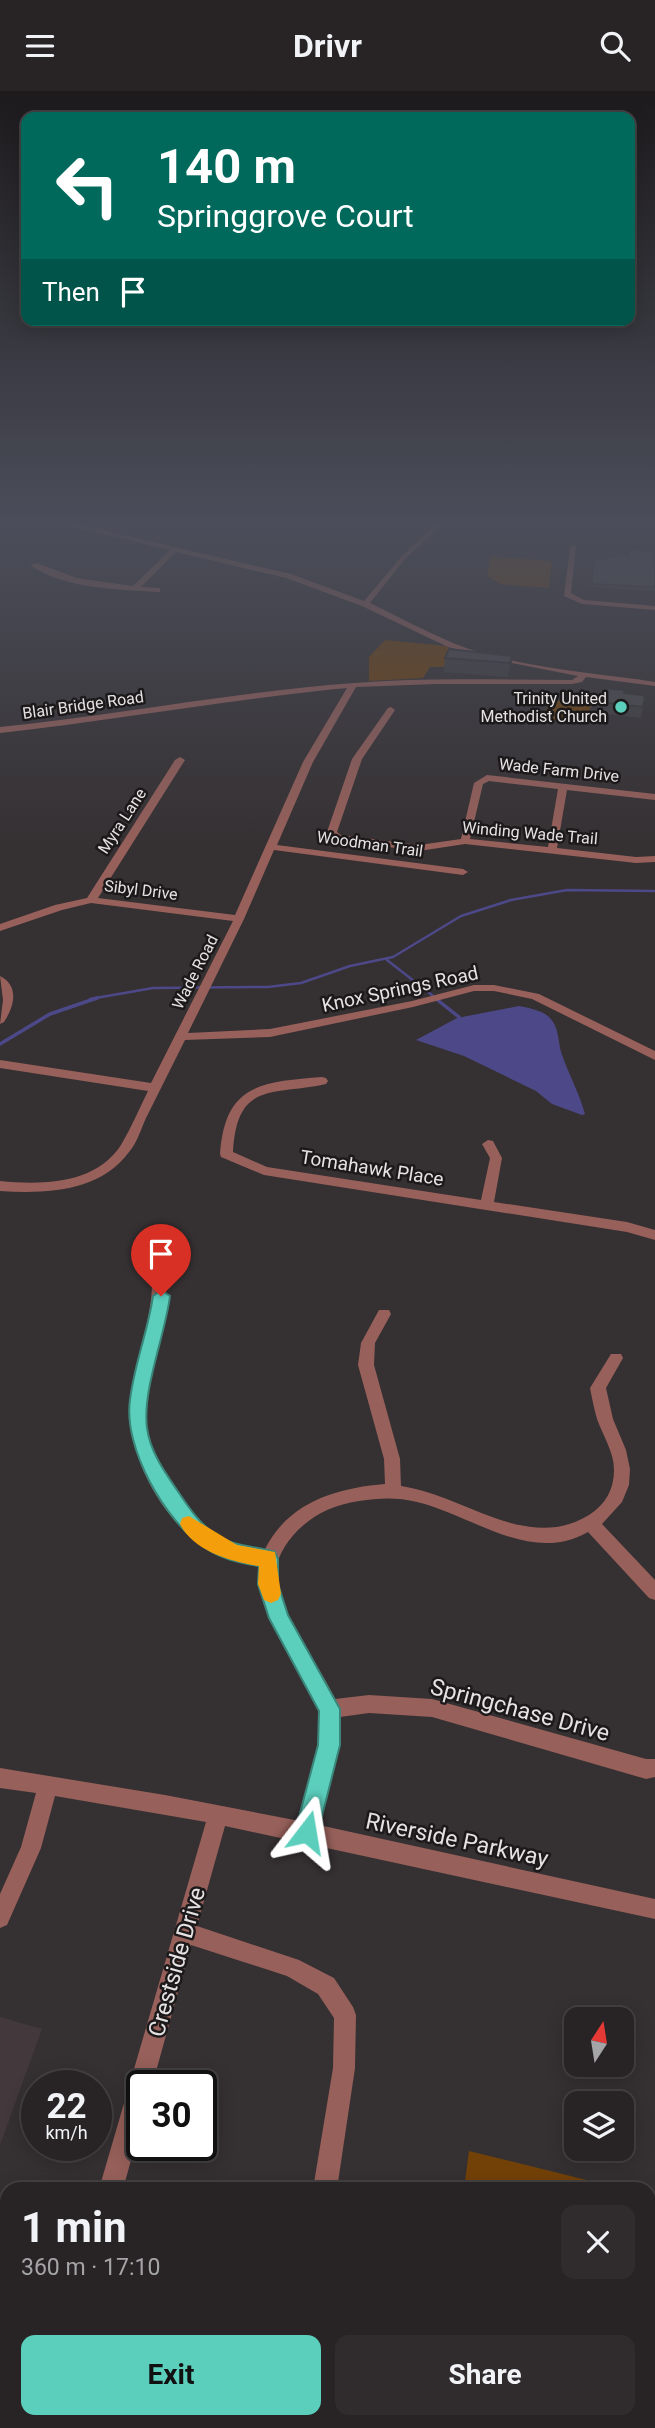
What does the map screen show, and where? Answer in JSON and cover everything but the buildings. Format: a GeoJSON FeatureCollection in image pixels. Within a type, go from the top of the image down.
{"type":"FeatureCollection","features":[{"type":"Feature","properties":{"kind":"street"},"geometry":{"type":"LineString","coordinates":[[420,630],[451,645],[486,656],[548,669],[655,684]]}},
{"type":"Feature","properties":{"kind":"street"},"geometry":{"type":"LineString","coordinates":[[548,669],[573,677],[563,682]]}},
{"type":"Feature","properties":{"kind":"street","name":"Blair Bridge Road"},"geometry":{"type":"LineString","coordinates":[[0,730],[219,699],[353,685],[451,681],[563,682],[576,681],[584,674]]}},
{"type":"Feature","properties":{"kind":"street"},"geometry":{"type":"LineString","coordinates":[[563,682],[655,684]]}},
{"type":"Feature","properties":{"kind":"street","name":"Wade Road"},"geometry":{"type":"LineString","coordinates":[[0,1186],[63,1186],[103,1171],[125,1149],[239,919],[273,847],[308,762],[353,685]]}},
{"type":"Feature","properties":{"kind":"street","name":"Winding Wade Trail"},"geometry":{"type":"LineString","coordinates":[[391,710],[357,759],[332,832],[338,838],[419,848],[466,841],[636,860],[655,859]]}},
{"type":"Feature","properties":{"kind":"street","name":"Myra Lane"},"geometry":{"type":"LineString","coordinates":[[90,899],[180,760]]}},
{"type":"Feature","properties":{"kind":"street","name":"Wade Farm Drive"},"geometry":{"type":"LineString","coordinates":[[466,841],[479,783],[487,778],[655,797]]}},
{"type":"Feature","properties":{"kind":"street"},"geometry":{"type":"LineString","coordinates":[[552,851],[563,786]]}},
{"type":"Feature","properties":{"kind":"street","name":"Woodman Trail"},"geometry":{"type":"LineString","coordinates":[[273,847],[463,872]]}},
{"type":"Feature","properties":{"kind":"street","name":"Sibyl Drive"},"geometry":{"type":"LineString","coordinates":[[0,927],[90,899],[239,919]]}},
{"type":"Feature","properties":{"kind":"street"},"geometry":{"type":"LineString","coordinates":[[0,979],[9,996],[8,1005],[0,1020]]}},
{"type":"Feature","properties":{"kind":"street","name":"Knox Springs Road"},"geometry":{"type":"LineString","coordinates":[[180,1037],[270,1033],[413,1004],[474,988],[494,988],[536,996],[655,1056]]}},
{"type":"Feature","properties":{"kind":"street"},"geometry":{"type":"LineString","coordinates":[[0,1064],[155,1088]]}},
{"type":"Feature","properties":{"kind":"street","name":"Tomahawk Place"},"geometry":{"type":"LineString","coordinates":[[322,1081],[267,1087],[248,1095],[236,1108],[228,1125],[226,1154],[264,1171],[627,1227],[655,1235]]}},
{"type":"Feature","properties":{"kind":"street"},"geometry":{"type":"LineString","coordinates":[[487,1205],[496,1158],[488,1145]]}},
{"type":"Feature","properties":{"kind":"street"},"geometry":{"type":"LineString","coordinates":[[159,1275],[161,1296],[158,1321],[138,1400],[138,1428],[150,1465],[189,1524],[212,1542],[235,1554],[269,1559]]}},
{"type":"Feature","properties":{"kind":"street"},"geometry":{"type":"LineString","coordinates":[[384,1314],[368,1343],[366,1365],[392,1459],[393,1491]]}},
{"type":"Feature","properties":{"kind":"street"},"geometry":{"type":"LineString","coordinates":[[307,1832],[329,1745],[330,1709],[279,1618],[268,1584],[269,1559],[290,1527],[319,1502],[393,1491],[443,1504],[519,1535],[549,1536],[576,1531],[591,1524],[615,1504],[622,1467],[604,1417],[598,1388],[616,1358]]}},
{"type":"Feature","properties":{"kind":"street"},"geometry":{"type":"LineString","coordinates":[[591,1524],[655,1592]]}},
{"type":"Feature","properties":{"kind":"street","name":"Springchase Drive"},"geometry":{"type":"LineString","coordinates":[[330,1709],[369,1704],[432,1708],[646,1769],[655,1769]]}},
{"type":"Feature","properties":{"kind":"street","name":"Riverside Parkway"},"geometry":{"type":"LineString","coordinates":[[0,1778],[307,1832],[655,1909]]}},
{"type":"Feature","properties":{"kind":"street"},"geometry":{"type":"LineString","coordinates":[[0,1918],[31,1848],[48,1785]]}},
{"type":"Feature","properties":{"kind":"street","name":"Crestside Drive"},"geometry":{"type":"LineString","coordinates":[[113,2182],[218,1815]]}},
{"type":"Feature","properties":{"kind":"street"},"geometry":{"type":"LineString","coordinates":[[186,1933],[292,1967],[326,1986],[345,2015],[344,2068],[326,2182]]}},
{"type":"Feature","properties":{"kind":"shaded area"},"geometry":{"type":"Polygon","coordinates":[[[385,640],[446,646],[453,651],[444,667],[430,667],[423,678],[369,681],[369,657],[385,640]]]}},
{"type":"Feature","properties":{"kind":"shaded area"},"geometry":{"type":"Polygon","coordinates":[[[552,700],[592,705],[588,713],[577,720],[541,718],[552,700]]]}},
{"type":"Feature","properties":{"kind":"shaded area"},"geometry":{"type":"Polygon","coordinates":[[[519,1006],[539,1011],[552,1021],[585,1114],[552,1104],[536,1091],[464,1056],[416,1040],[457,1018],[519,1006]]]}},
{"type":"Feature","properties":{"kind":"shaded area"},"geometry":{"type":"Polygon","coordinates":[[[0,2017],[42,2029],[27,2070],[21,2070],[21,2087],[0,2145],[0,2017]]]}},
{"type":"Feature","properties":{"kind":"shaded area"},"geometry":{"type":"Polygon","coordinates":[[[469,2151],[595,2182],[465,2182],[469,2151]]]}},
{"type":"Feature","properties":{"kind":"waterway"},"geometry":{"type":"LineString","coordinates":[[90,999],[153,988],[268,987],[301,983],[350,966],[393,957],[461,916],[511,900],[567,890],[654,891]]}},
{"type":"Feature","properties":{"kind":"waterway"},"geometry":{"type":"LineString","coordinates":[[387,960],[437,999]]}},
{"type":"Feature","properties":{"kind":"waterway"},"geometry":{"type":"LineString","coordinates":[[0,1044],[50,1014],[97,998]]}},
{"type":"Feature","properties":{"kind":"waterway"},"geometry":{"type":"LineString","coordinates":[[435,998],[459,1017]]}},
{"type":"Feature","properties":{"kind":"slow traffic"},"geometry":{"type":"LineString","coordinates":[[189,1524],[212,1542],[235,1554],[269,1559],[268,1584],[271,1594]]}},
{"type":"Feature","properties":{"kind":"place","name":"Trinity United Methodist Church"},"geometry":{"type":"Point","coordinates":[621,707]}},
{"type":"Feature","properties":{"kind":"route"},"geometry":{"type":"LineString","coordinates":[[161,1296],[158,1321],[138,1400],[138,1428],[150,1465],[189,1524],[212,1542],[235,1554],[269,1559],[268,1584],[279,1618],[330,1709],[329,1745],[307,1832]]}}]}
